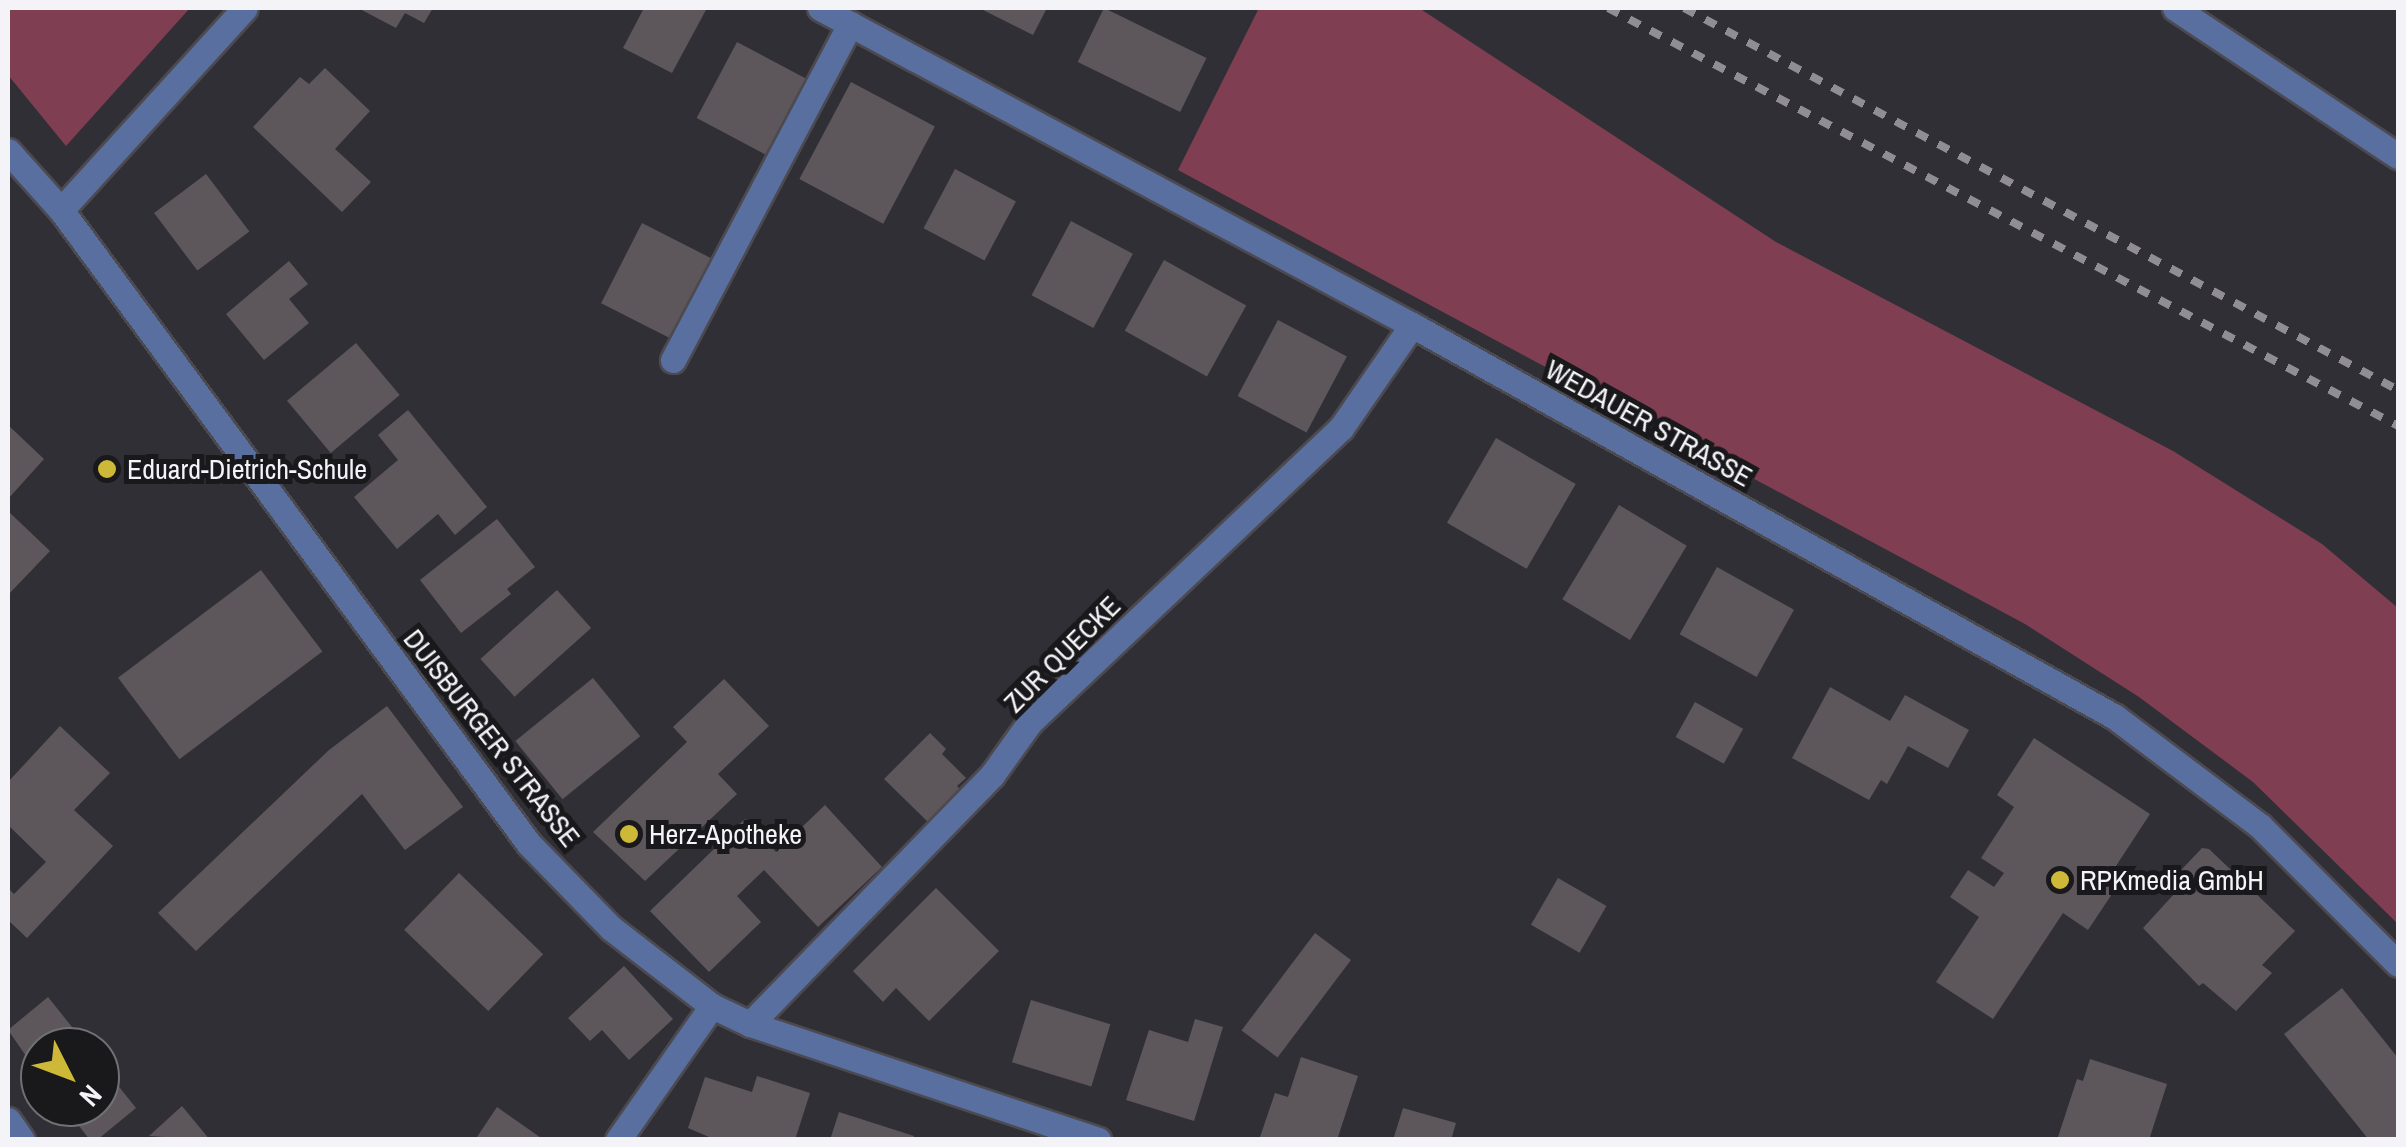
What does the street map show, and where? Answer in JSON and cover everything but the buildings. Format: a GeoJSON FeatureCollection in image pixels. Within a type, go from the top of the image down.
{"type":"FeatureCollection","features":[{"type":"Feature","properties":{"kind":"street"},"geometry":{"type":"LineString","coordinates":[[61,210],[244,8]]}},
{"type":"Feature","properties":{"kind":"street","name":"WEDAUER STRASSE"},"geometry":{"type":"LineString","coordinates":[[820,8],[1412,325],[2115,717],[2260,826],[2398,964]]}},
{"type":"Feature","properties":{"kind":"street"},"geometry":{"type":"LineString","coordinates":[[2175,8],[2398,156]]}},
{"type":"Feature","properties":{"kind":"street"},"geometry":{"type":"LineString","coordinates":[[672,360],[850,24]]}},
{"type":"Feature","properties":{"kind":"street","name":"DUISBURGER STRASSE"},"geometry":{"type":"LineString","coordinates":[[9,157],[61,210],[529,844],[611,928],[712,1006],[750,1024],[1098,1140]]}},
{"type":"Feature","properties":{"kind":"street","name":"ZUR QUECKE"},"geometry":{"type":"LineString","coordinates":[[750,1024],[992,775],[1030,722],[1341,428],[1412,325]]}},
{"type":"Feature","properties":{"kind":"street"},"geometry":{"type":"LineString","coordinates":[[618,1140],[712,1006]]}},
{"type":"Feature","properties":{"kind":"street"},"geometry":{"type":"LineString","coordinates":[[8,1120],[22,1140]]}},
{"type":"Feature","properties":{"kind":"shaded area"},"geometry":{"type":"Polygon","coordinates":[[[8,8],[190,8],[66,146],[8,75],[8,8]]]}},
{"type":"Feature","properties":{"kind":"shaded area"},"geometry":{"type":"Polygon","coordinates":[[[1259,8],[1419,8],[1776,242],[2173,451],[2322,544],[2398,608],[2398,924],[2253,782],[2139,697],[2025,624],[1178,170],[1259,8]]]}},
{"type":"Feature","properties":{"kind":"railway"},"geometry":{"type":"LineString","coordinates":[[1608,8],[2398,426]]}},
{"type":"Feature","properties":{"kind":"railway"},"geometry":{"type":"LineString","coordinates":[[1684,8],[2398,390]]}},
{"type":"Feature","properties":{"kind":"place","name":"Eduard-Dietrich-Schule"},"geometry":{"type":"Point","coordinates":[107,469]}},
{"type":"Feature","properties":{"kind":"place","name":"Herz-Apotheke"},"geometry":{"type":"Point","coordinates":[629,834]}},
{"type":"Feature","properties":{"kind":"place","name":"RPKmedia GmbH"},"geometry":{"type":"Point","coordinates":[2060,880]}}]}
